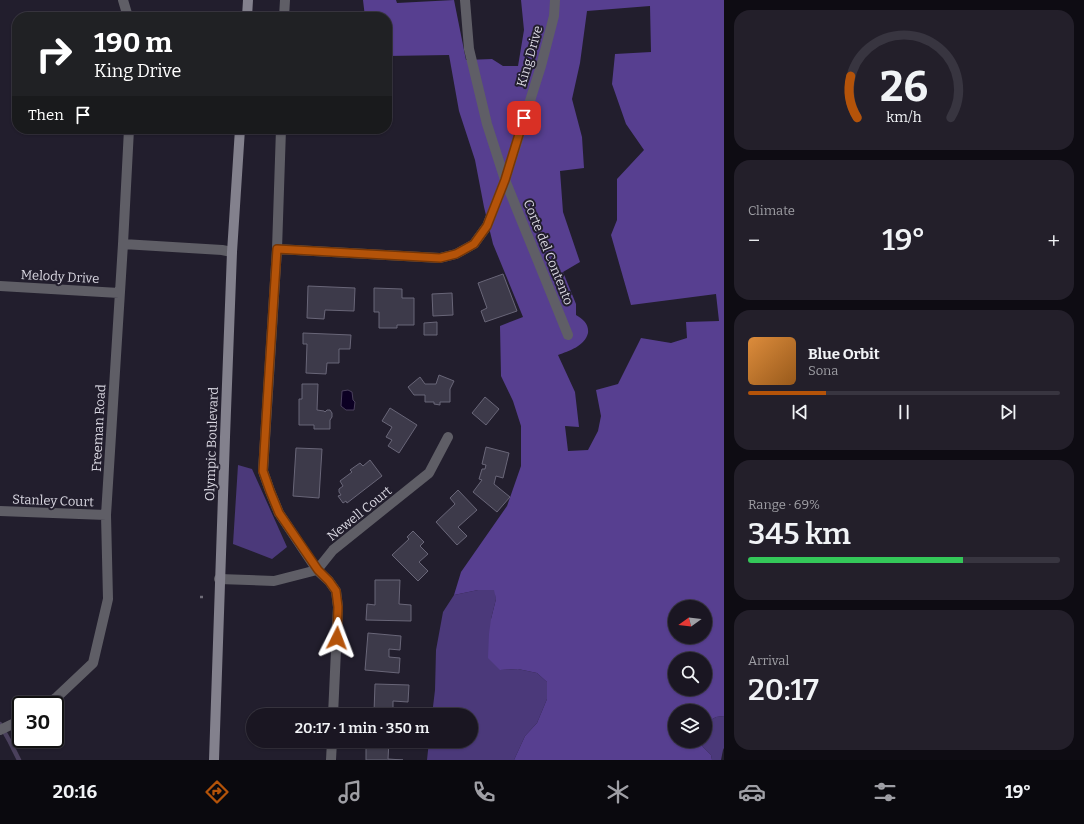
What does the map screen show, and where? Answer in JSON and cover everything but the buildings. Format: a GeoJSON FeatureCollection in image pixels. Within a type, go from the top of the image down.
{"type":"FeatureCollection","features":[{"type":"Feature","properties":{"kind":"main road"},"geometry":{"type":"LineString","coordinates":[[247,12],[248,0]]}},
{"type":"Feature","properties":{"kind":"main road","name":"Olympic Boulevard"},"geometry":{"type":"LineString","coordinates":[[214,760],[220,599],[219,579],[232,252],[240,134]]}},
{"type":"Feature","properties":{"kind":"street"},"geometry":{"type":"LineString","coordinates":[[124,0],[127,12]]}},
{"type":"Feature","properties":{"kind":"street"},"geometry":{"type":"LineString","coordinates":[[284,12],[285,0]]}},
{"type":"Feature","properties":{"kind":"street","name":"Corte del Contento"},"geometry":{"type":"LineString","coordinates":[[466,0],[469,49],[487,124],[505,180],[568,334]]}},
{"type":"Feature","properties":{"kind":"street","name":"King Drive"},"geometry":{"type":"LineString","coordinates":[[277,249],[440,258],[456,254],[474,244],[487,226],[505,180],[541,66],[554,16],[555,0]]}},
{"type":"Feature","properties":{"kind":"street","name":"Freeman Road"},"geometry":{"type":"LineString","coordinates":[[59,696],[93,663],[108,599],[106,515],[129,134]]}},
{"type":"Feature","properties":{"kind":"street"},"geometry":{"type":"LineString","coordinates":[[281,134],[277,249],[263,471],[279,513],[318,570],[336,591],[338,607],[333,708]]}},
{"type":"Feature","properties":{"kind":"street"},"geometry":{"type":"LineString","coordinates":[[123,244],[222,250],[232,252]]}},
{"type":"Feature","properties":{"kind":"street","name":"Melody Drive"},"geometry":{"type":"LineString","coordinates":[[0,286],[119,293]]}},
{"type":"Feature","properties":{"kind":"street","name":"Newell Court"},"geometry":{"type":"LineString","coordinates":[[318,570],[333,550],[429,473],[448,437]]}},
{"type":"Feature","properties":{"kind":"street","name":"Stanley Court"},"geometry":{"type":"LineString","coordinates":[[0,511],[106,515]]}},
{"type":"Feature","properties":{"kind":"street"},"geometry":{"type":"LineString","coordinates":[[219,579],[274,581],[318,570]]}},
{"type":"Feature","properties":{"kind":"street"},"geometry":{"type":"LineString","coordinates":[[0,730],[12,724]]}},
{"type":"Feature","properties":{"kind":"street"},"geometry":{"type":"LineString","coordinates":[[331,760],[332,748]]}},
{"type":"Feature","properties":{"kind":"shaded area"},"geometry":{"type":"Polygon","coordinates":[[[363,0],[396,0],[397,3],[454,0],[466,60],[492,59],[503,66],[518,66],[524,30],[521,0],[724,0],[724,716],[712,719],[712,704],[668,704],[668,748],[704,748],[711,755],[712,760],[514,760],[525,736],[537,723],[547,699],[547,682],[537,673],[518,669],[500,670],[488,658],[491,619],[496,599],[494,590],[478,590],[454,595],[461,572],[507,506],[521,466],[521,426],[513,401],[501,376],[500,326],[523,317],[493,244],[475,160],[459,111],[449,55],[392,56],[392,12],[364,12],[363,0]],[[650,6],[587,11],[580,63],[572,99],[582,137],[584,168],[560,171],[563,212],[580,262],[563,272],[576,304],[576,315],[585,322],[588,327],[586,338],[580,345],[572,350],[558,355],[575,392],[579,427],[565,426],[568,451],[588,450],[598,431],[601,416],[596,390],[618,384],[641,338],[671,343],[687,338],[686,322],[719,321],[716,294],[631,305],[611,235],[617,220],[617,179],[644,150],[626,124],[612,84],[615,54],[651,52],[650,6]]]}},
{"type":"Feature","properties":{"kind":"shaded area"},"geometry":{"type":"Polygon","coordinates":[[[348,390],[352,392],[353,400],[355,402],[354,410],[346,410],[341,406],[342,391],[348,390]]]}},
{"type":"Feature","properties":{"kind":"shaded area"},"geometry":{"type":"Polygon","coordinates":[[[238,465],[252,469],[287,547],[272,559],[233,544],[238,465]]]}},
{"type":"Feature","properties":{"kind":"shaded area"},"geometry":{"type":"Polygon","coordinates":[[[478,590],[495,590],[496,599],[491,619],[501,670],[518,669],[537,673],[547,682],[547,699],[537,723],[525,736],[514,760],[427,760],[428,748],[478,748],[478,708],[433,708],[436,650],[443,612],[454,595],[478,590]]]}},
{"type":"Feature","properties":{"kind":"shaded area"},"geometry":{"type":"Polygon","coordinates":[[[724,716],[724,748],[721,760],[712,760],[711,755],[704,748],[712,748],[712,719],[724,716]]]}},
{"type":"Feature","properties":{"kind":"waterway"},"geometry":{"type":"LineString","coordinates":[[0,724],[19,760]]}},
{"type":"Feature","properties":{"kind":"route"},"geometry":{"type":"LineString","coordinates":[[337,638],[338,607],[336,591],[318,570],[279,513],[263,471],[277,249],[440,258],[456,254],[474,244],[487,226],[505,180],[524,118]]}}]}
